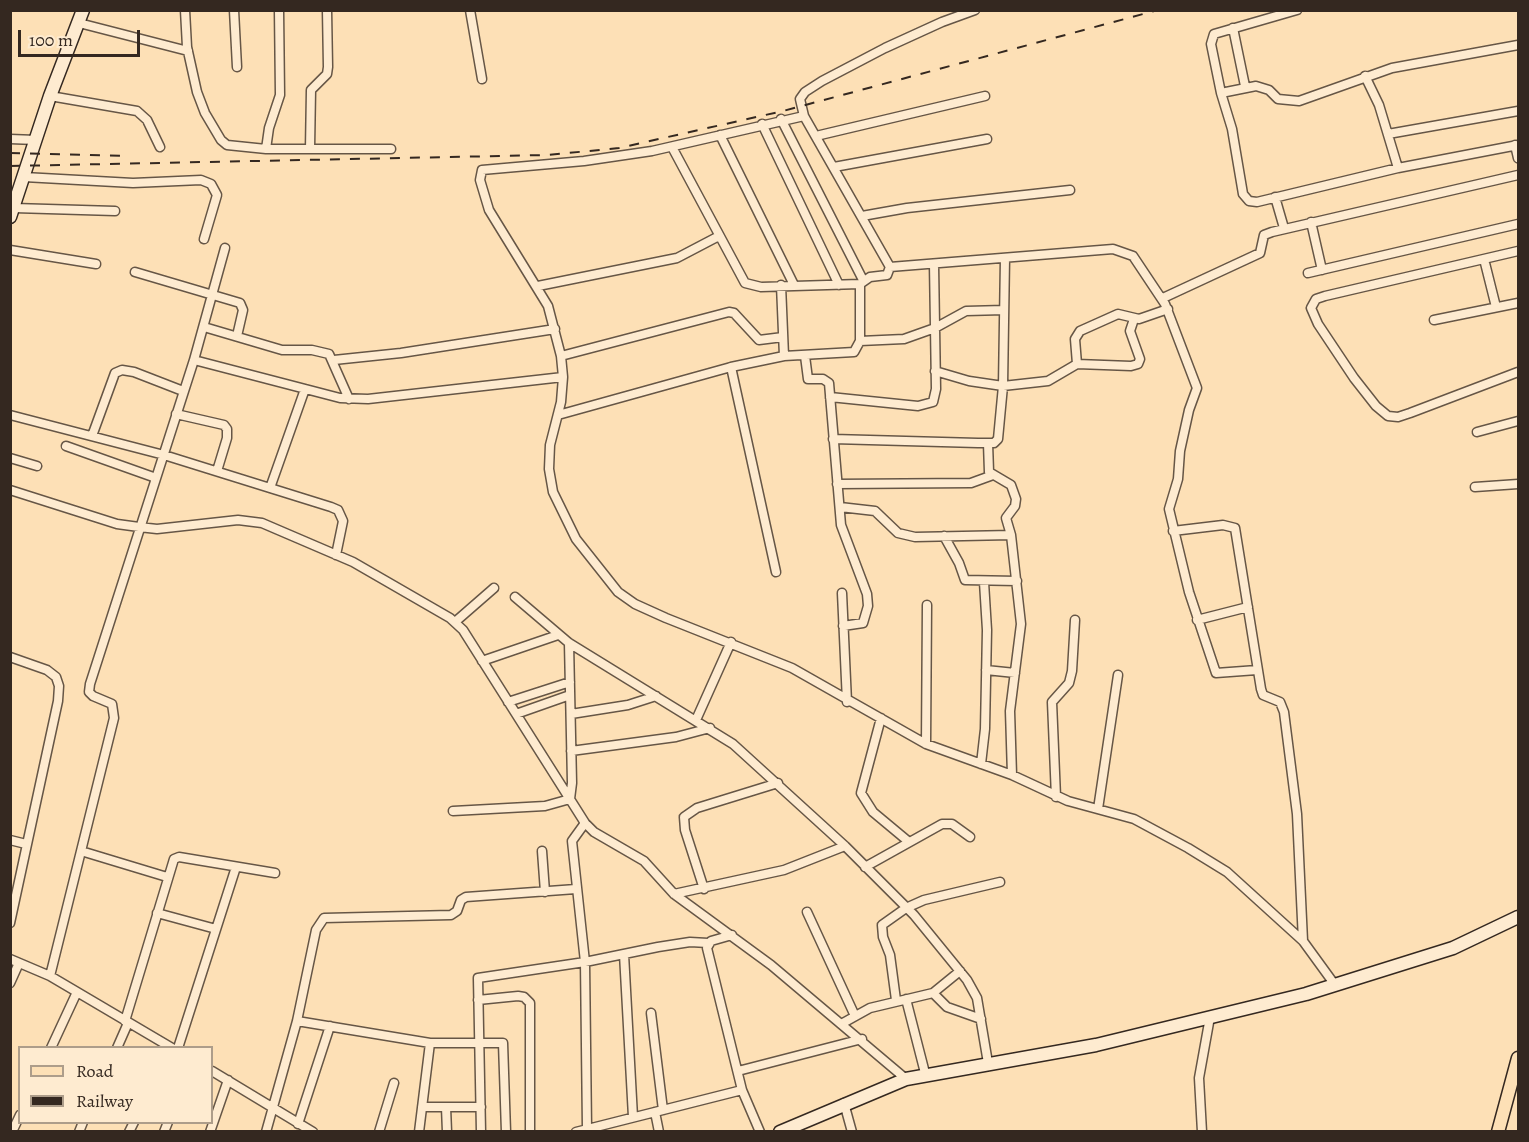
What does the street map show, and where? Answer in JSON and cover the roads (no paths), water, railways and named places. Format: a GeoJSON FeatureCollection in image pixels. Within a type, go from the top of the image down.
{"type":"FeatureCollection","features":[{"type":"Feature","properties":{"kind":"main road"},"geometry":{"type":"LineString","coordinates":[[1498,1131],[1518,1058]]}},
{"type":"Feature","properties":{"kind":"street"},"geometry":{"type":"LineString","coordinates":[[185,10],[188,51],[197,92],[221,140],[237,148],[391,149]]}},
{"type":"Feature","properties":{"kind":"street"},"geometry":{"type":"LineString","coordinates":[[234,10],[237,67]]}},
{"type":"Feature","properties":{"kind":"street"},"geometry":{"type":"LineString","coordinates":[[266,149],[269,128],[280,96],[279,10]]}},
{"type":"Feature","properties":{"kind":"street"},"geometry":{"type":"LineString","coordinates":[[310,149],[311,90],[327,74],[328,67],[327,10]]}},
{"type":"Feature","properties":{"kind":"street"},"geometry":{"type":"LineString","coordinates":[[470,10],[482,80]]}},
{"type":"Feature","properties":{"kind":"street"},"geometry":{"type":"LineString","coordinates":[[672,147],[745,284],[761,287],[838,285],[862,282],[887,275],[890,267],[804,116],[800,99],[805,92],[822,81],[908,37],[975,10]]}},
{"type":"Feature","properties":{"kind":"street"},"geometry":{"type":"LineString","coordinates":[[1297,10],[1219,32],[1211,38],[1244,194],[1249,201],[1257,202],[1398,168],[1517,145],[1518,158]]}},
{"type":"Feature","properties":{"kind":"street"},"geometry":{"type":"LineString","coordinates":[[115,211],[13,204],[50,96],[81,17],[188,51]]}},
{"type":"Feature","properties":{"kind":"street"},"geometry":{"type":"LineString","coordinates":[[1233,28],[1245,86]]}},
{"type":"Feature","properties":{"kind":"street"},"geometry":{"type":"LineString","coordinates":[[1221,93],[1245,86],[1264,87],[1278,99],[1299,101],[1392,68],[1518,45]]}},
{"type":"Feature","properties":{"kind":"street"},"geometry":{"type":"LineString","coordinates":[[1365,76],[1379,105],[1398,168]]}},
{"type":"Feature","properties":{"kind":"street"},"geometry":{"type":"LineString","coordinates":[[50,96],[136,111],[153,128],[160,147]]}},
{"type":"Feature","properties":{"kind":"street"},"geometry":{"type":"LineString","coordinates":[[816,136],[985,96]]}},
{"type":"Feature","properties":{"kind":"street"},"geometry":{"type":"LineString","coordinates":[[1388,134],[1518,111]]}},
{"type":"Feature","properties":{"kind":"street"},"geometry":{"type":"LineString","coordinates":[[804,116],[782,119],[672,147],[584,161],[482,170],[480,180],[489,210],[538,286],[555,329],[563,377],[558,415],[550,445],[549,469],[553,492],[576,539],[618,592],[635,604],[792,668],[847,702],[926,744],[1012,775],[1056,796],[1134,819],[1217,865],[1303,940],[1335,985]]}},
{"type":"Feature","properties":{"kind":"street"},"geometry":{"type":"LineString","coordinates":[[558,415],[731,367],[783,356],[854,352],[860,341],[862,282],[782,119]]}},
{"type":"Feature","properties":{"kind":"street"},"geometry":{"type":"LineString","coordinates":[[762,124],[838,285]]}},
{"type":"Feature","properties":{"kind":"street"},"geometry":{"type":"LineString","coordinates":[[720,135],[794,285]]}},
{"type":"Feature","properties":{"kind":"street"},"geometry":{"type":"LineString","coordinates":[[10,139],[36,140]]}},
{"type":"Feature","properties":{"kind":"street"},"geometry":{"type":"LineString","coordinates":[[834,167],[987,139]]}},
{"type":"Feature","properties":{"kind":"street"},"geometry":{"type":"LineString","coordinates":[[1163,298],[1260,253],[1264,235],[1284,228],[1518,175]]}},
{"type":"Feature","properties":{"kind":"street"},"geometry":{"type":"LineString","coordinates":[[24,177],[133,183],[201,180],[211,184],[217,195],[204,239]]}},
{"type":"Feature","properties":{"kind":"street"},"geometry":{"type":"LineString","coordinates":[[862,216],[907,208],[1070,190]]}},
{"type":"Feature","properties":{"kind":"street"},"geometry":{"type":"LineString","coordinates":[[1275,197],[1284,228]]}},
{"type":"Feature","properties":{"kind":"street"},"geometry":{"type":"LineString","coordinates":[[1311,222],[1322,270]]}},
{"type":"Feature","properties":{"kind":"street"},"geometry":{"type":"LineString","coordinates":[[1308,273],[1518,224]]}},
{"type":"Feature","properties":{"kind":"street"},"geometry":{"type":"LineString","coordinates":[[538,286],[677,258],[719,236]]}},
{"type":"Feature","properties":{"kind":"street"},"geometry":{"type":"LineString","coordinates":[[51,976],[114,712],[109,701],[93,696],[89,692],[90,684],[194,360],[225,248]]}},
{"type":"Feature","properties":{"kind":"street"},"geometry":{"type":"LineString","coordinates":[[890,267],[1113,249],[1133,256],[1163,298],[1197,388],[1189,410],[1180,452],[1178,479],[1170,503],[1173,531],[1197,620],[1216,673],[1257,670]]}},
{"type":"Feature","properties":{"kind":"street"},"geometry":{"type":"LineString","coordinates":[[10,250],[96,264]]}},
{"type":"Feature","properties":{"kind":"street"},"geometry":{"type":"LineString","coordinates":[[1518,251],[1316,299],[1312,302],[1312,315],[1354,378],[1376,406],[1388,416],[1398,417],[1410,413],[1518,372]]}},
{"type":"Feature","properties":{"kind":"street"},"geometry":{"type":"LineString","coordinates":[[833,439],[994,443],[1000,434],[1003,386],[1005,258]]}},
{"type":"Feature","properties":{"kind":"street"},"geometry":{"type":"LineString","coordinates":[[1484,259],[1496,307]]}},
{"type":"Feature","properties":{"kind":"street"},"geometry":{"type":"LineString","coordinates":[[830,397],[927,405],[933,402],[935,396],[934,264]]}},
{"type":"Feature","properties":{"kind":"street"},"geometry":{"type":"LineString","coordinates":[[135,272],[242,306],[237,336]]}},
{"type":"Feature","properties":{"kind":"street"},"geometry":{"type":"LineString","coordinates":[[781,285],[783,356]]}},
{"type":"Feature","properties":{"kind":"street"},"geometry":{"type":"LineString","coordinates":[[1434,320],[1518,303]]}},
{"type":"Feature","properties":{"kind":"street"},"geometry":{"type":"LineString","coordinates":[[1077,364],[1075,339],[1080,332],[1118,314],[1134,319],[1168,309]]}},
{"type":"Feature","properties":{"kind":"street"},"geometry":{"type":"LineString","coordinates":[[860,341],[904,339],[935,328],[966,312],[1004,310]]}},
{"type":"Feature","properties":{"kind":"street"},"geometry":{"type":"LineString","coordinates":[[561,356],[729,312],[734,313],[759,340],[783,337]]}},
{"type":"Feature","properties":{"kind":"street"},"geometry":{"type":"LineString","coordinates":[[935,371],[969,381],[1003,386],[1048,381],[1077,364],[1138,364],[1140,359],[1130,331],[1134,319]]}},
{"type":"Feature","properties":{"kind":"street"},"geometry":{"type":"LineString","coordinates":[[204,327],[282,350],[322,351],[334,360],[349,399]]}},
{"type":"Feature","properties":{"kind":"street"},"geometry":{"type":"LineString","coordinates":[[334,360],[400,353],[555,329]]}},
{"type":"Feature","properties":{"kind":"street"},"geometry":{"type":"LineString","coordinates":[[805,356],[808,379],[827,380],[844,533],[867,594],[868,606],[863,623],[843,626]]}},
{"type":"Feature","properties":{"kind":"street"},"geometry":{"type":"LineString","coordinates":[[194,360],[349,399],[563,377]]}},
{"type":"Feature","properties":{"kind":"street"},"geometry":{"type":"LineString","coordinates":[[731,367],[776,572]]}},
{"type":"Feature","properties":{"kind":"street"},"geometry":{"type":"LineString","coordinates":[[92,436],[115,373],[122,370],[134,372],[183,391]]}},
{"type":"Feature","properties":{"kind":"street"},"geometry":{"type":"LineString","coordinates":[[270,488],[305,389]]}},
{"type":"Feature","properties":{"kind":"street"},"geometry":{"type":"LineString","coordinates":[[176,414],[224,425],[227,429],[228,438],[217,471]]}},
{"type":"Feature","properties":{"kind":"street"},"geometry":{"type":"LineString","coordinates":[[10,416],[164,454],[338,510],[343,521],[336,555]]}},
{"type":"Feature","properties":{"kind":"street"},"geometry":{"type":"LineString","coordinates":[[1477,432],[1518,421]]}},
{"type":"Feature","properties":{"kind":"street"},"geometry":{"type":"LineString","coordinates":[[988,443],[988,467],[993,475],[1011,485],[1015,492],[1015,506],[1006,518],[1011,535],[1021,624],[1010,711],[1012,775]]}},
{"type":"Feature","properties":{"kind":"street"},"geometry":{"type":"LineString","coordinates":[[66,446],[156,478]]}},
{"type":"Feature","properties":{"kind":"street"},"geometry":{"type":"LineString","coordinates":[[10,458],[36,466]]}},
{"type":"Feature","properties":{"kind":"street"},"geometry":{"type":"LineString","coordinates":[[837,484],[971,483],[993,475]]}},
{"type":"Feature","properties":{"kind":"street"},"geometry":{"type":"LineString","coordinates":[[1475,488],[1518,484]]}},
{"type":"Feature","properties":{"kind":"street"},"geometry":{"type":"LineString","coordinates":[[10,490],[117,524],[139,527],[156,529],[252,521],[336,555],[454,622],[482,661],[585,823],[594,832],[644,861],[674,894],[732,935],[843,1023],[906,1078]]}},
{"type":"Feature","properties":{"kind":"street"},"geometry":{"type":"LineString","coordinates":[[840,507],[875,511],[893,528],[906,535],[1011,535]]}},
{"type":"Feature","properties":{"kind":"street"},"geometry":{"type":"LineString","coordinates":[[1173,531],[1223,525],[1235,528],[1263,695],[1280,702],[1284,712],[1297,814],[1303,940]]}},
{"type":"Feature","properties":{"kind":"street"},"geometry":{"type":"LineString","coordinates":[[944,536],[949,550],[959,563],[965,580],[1017,581]]}},
{"type":"Feature","properties":{"kind":"street"},"geometry":{"type":"LineString","coordinates":[[981,764],[986,670],[984,582]]}},
{"type":"Feature","properties":{"kind":"street"},"geometry":{"type":"LineString","coordinates":[[454,622],[494,588]]}},
{"type":"Feature","properties":{"kind":"street"},"geometry":{"type":"LineString","coordinates":[[842,593],[847,702]]}},
{"type":"Feature","properties":{"kind":"street"},"geometry":{"type":"LineString","coordinates":[[515,597],[569,643],[733,744],[845,846],[906,908],[960,971],[977,998],[988,1063]]}},
{"type":"Feature","properties":{"kind":"street"},"geometry":{"type":"LineString","coordinates":[[926,744],[927,605]]}},
{"type":"Feature","properties":{"kind":"street"},"geometry":{"type":"LineString","coordinates":[[1197,620],[1248,607]]}},
{"type":"Feature","properties":{"kind":"street"},"geometry":{"type":"LineString","coordinates":[[1056,796],[1053,702],[1069,683],[1072,672],[1075,620]]}},
{"type":"Feature","properties":{"kind":"street"},"geometry":{"type":"LineString","coordinates":[[482,661],[558,635]]}},
{"type":"Feature","properties":{"kind":"street"},"geometry":{"type":"LineString","coordinates":[[696,720],[731,642]]}},
{"type":"Feature","properties":{"kind":"street"},"geometry":{"type":"LineString","coordinates":[[569,643],[573,783],[570,799]]}},
{"type":"Feature","properties":{"kind":"street"},"geometry":{"type":"LineString","coordinates":[[10,657],[47,670],[56,677],[59,686],[58,701],[14,889],[10,923]]}},
{"type":"Feature","properties":{"kind":"street"},"geometry":{"type":"LineString","coordinates":[[986,670],[1015,673]]}},
{"type":"Feature","properties":{"kind":"street"},"geometry":{"type":"LineString","coordinates":[[1098,809],[1118,675]]}},
{"type":"Feature","properties":{"kind":"street"},"geometry":{"type":"LineString","coordinates":[[508,702],[570,682]]}},
{"type":"Feature","properties":{"kind":"street"},"geometry":{"type":"LineString","coordinates":[[516,714],[570,695]]}},
{"type":"Feature","properties":{"kind":"street"},"geometry":{"type":"LineString","coordinates":[[571,714],[628,705],[656,696]]}},
{"type":"Feature","properties":{"kind":"street"},"geometry":{"type":"LineString","coordinates":[[880,718],[861,793],[873,812],[909,842]]}},
{"type":"Feature","properties":{"kind":"street"},"geometry":{"type":"LineString","coordinates":[[571,751],[675,737],[710,728]]}},
{"type":"Feature","properties":{"kind":"street"},"geometry":{"type":"LineString","coordinates":[[704,889],[685,830],[684,816],[697,808],[778,783]]}},
{"type":"Feature","properties":{"kind":"street"},"geometry":{"type":"LineString","coordinates":[[453,811],[545,806],[570,799]]}},
{"type":"Feature","properties":{"kind":"street"},"geometry":{"type":"LineString","coordinates":[[585,823],[572,841],[585,962],[586,1129]]}},
{"type":"Feature","properties":{"kind":"street"},"geometry":{"type":"LineString","coordinates":[[865,867],[946,823],[970,837]]}},
{"type":"Feature","properties":{"kind":"street"},"geometry":{"type":"LineString","coordinates":[[10,840],[26,844]]}},
{"type":"Feature","properties":{"kind":"street"},"geometry":{"type":"LineString","coordinates":[[674,894],[784,870],[845,846]]}},
{"type":"Feature","properties":{"kind":"street"},"geometry":{"type":"LineString","coordinates":[[81,850],[167,878]]}},
{"type":"Feature","properties":{"kind":"street"},"geometry":{"type":"LineString","coordinates":[[542,851],[545,892]]}},
{"type":"Feature","properties":{"kind":"street"},"geometry":{"type":"LineString","coordinates":[[117,1046],[127,1022],[172,863],[179,857],[275,873]]}},
{"type":"Feature","properties":{"kind":"street"},"geometry":{"type":"LineString","coordinates":[[178,1046],[236,867]]}},
{"type":"Feature","properties":{"kind":"street"},"geometry":{"type":"LineString","coordinates":[[896,1000],[890,955],[881,930],[882,925],[906,908],[941,894],[1000,882]]}},
{"type":"Feature","properties":{"kind":"street"},"geometry":{"type":"LineString","coordinates":[[266,1131],[297,1021],[316,930],[324,918],[451,915],[466,897],[576,889]]}},
{"type":"Feature","properties":{"kind":"street"},"geometry":{"type":"LineString","coordinates":[[807,912],[855,1016]]}},
{"type":"Feature","properties":{"kind":"street"},"geometry":{"type":"LineString","coordinates":[[157,913],[216,929]]}},
{"type":"Feature","properties":{"kind":"street"},"geometry":{"type":"LineString","coordinates":[[780,1131],[906,1078],[1096,1045],[1335,985],[1453,948],[1518,917]]}},
{"type":"Feature","properties":{"kind":"street"},"geometry":{"type":"LineString","coordinates":[[481,1131],[477,982],[481,976],[585,962],[690,942],[708,943],[732,935]]}},
{"type":"Feature","properties":{"kind":"street"},"geometry":{"type":"LineString","coordinates":[[708,943],[742,1090],[760,1131]]}},
{"type":"Feature","properties":{"kind":"street"},"geometry":{"type":"LineString","coordinates":[[624,954],[633,1117]]}},
{"type":"Feature","properties":{"kind":"street"},"geometry":{"type":"LineString","coordinates":[[10,960],[51,976],[170,1046]]}},
{"type":"Feature","properties":{"kind":"street"},"geometry":{"type":"LineString","coordinates":[[10,983],[20,963]]}},
{"type":"Feature","properties":{"kind":"street"},"geometry":{"type":"LineString","coordinates":[[843,1023],[896,1000],[933,993],[960,971]]}},
{"type":"Feature","properties":{"kind":"street"},"geometry":{"type":"LineString","coordinates":[[51,1046],[77,992]]}},
{"type":"Feature","properties":{"kind":"street"},"geometry":{"type":"LineString","coordinates":[[933,993],[947,1007],[981,1018]]}},
{"type":"Feature","properties":{"kind":"street"},"geometry":{"type":"LineString","coordinates":[[478,1000],[518,996],[524,997],[530,1003],[530,1131]]}},
{"type":"Feature","properties":{"kind":"street"},"geometry":{"type":"LineString","coordinates":[[906,999],[925,1073]]}},
{"type":"Feature","properties":{"kind":"street"},"geometry":{"type":"LineString","coordinates":[[651,1013],[659,1131]]}},
{"type":"Feature","properties":{"kind":"street"},"geometry":{"type":"LineString","coordinates":[[1202,1131],[1199,1078],[1210,1017]]}},
{"type":"Feature","properties":{"kind":"street"},"geometry":{"type":"LineString","coordinates":[[297,1021],[430,1043],[498,1041],[504,1046],[506,1131]]}},
{"type":"Feature","properties":{"kind":"street"},"geometry":{"type":"LineString","coordinates":[[298,1124],[330,1026]]}},
{"type":"Feature","properties":{"kind":"street"},"geometry":{"type":"LineString","coordinates":[[738,1071],[862,1039]]}},
{"type":"Feature","properties":{"kind":"street"},"geometry":{"type":"LineString","coordinates":[[419,1131],[430,1043]]}},
{"type":"Feature","properties":{"kind":"street"},"geometry":{"type":"LineString","coordinates":[[213,1072],[298,1124],[314,1131]]}},
{"type":"Feature","properties":{"kind":"street"},"geometry":{"type":"LineString","coordinates":[[213,1122],[228,1080]]}},
{"type":"Feature","properties":{"kind":"street"},"geometry":{"type":"LineString","coordinates":[[379,1131],[394,1083]]}},
{"type":"Feature","properties":{"kind":"street"},"geometry":{"type":"LineString","coordinates":[[576,1131],[599,1129],[633,1117],[742,1090]]}},
{"type":"Feature","properties":{"kind":"street"},"geometry":{"type":"LineString","coordinates":[[844,1103],[852,1131]]}},
{"type":"Feature","properties":{"kind":"street"},"geometry":{"type":"LineString","coordinates":[[422,1107],[481,1107]]}},
{"type":"Feature","properties":{"kind":"street"},"geometry":{"type":"LineString","coordinates":[[446,1107],[447,1131]]}},
{"type":"Feature","properties":{"kind":"railway"},"geometry":{"type":"LineString","coordinates":[[10,166],[548,155],[619,148],[783,111],[1158,10]]}},
{"type":"Feature","properties":{"kind":"railway"},"geometry":{"type":"LineString","coordinates":[[10,153],[127,156]]}}]}
